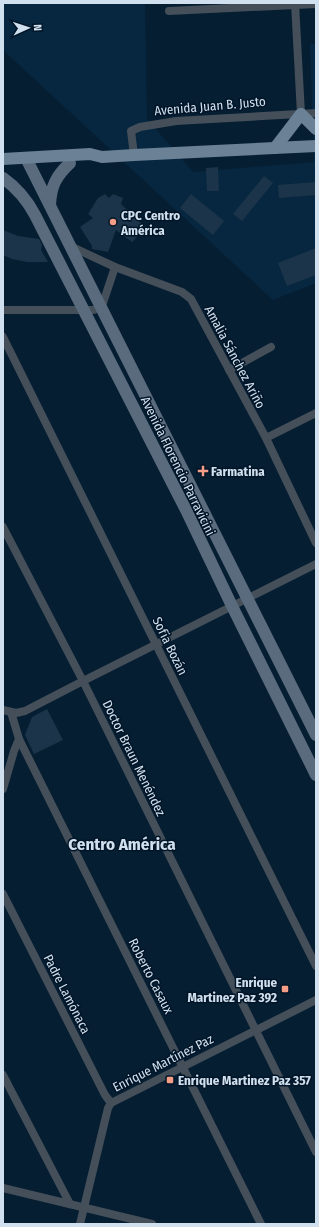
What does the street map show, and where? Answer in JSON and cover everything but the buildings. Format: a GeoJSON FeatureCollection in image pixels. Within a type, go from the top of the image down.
{"type":"FeatureCollection","features":[{"type":"Feature","properties":{"kind":"main road"},"geometry":{"type":"LineString","coordinates":[[276,148],[301,114],[316,129]]}},
{"type":"Feature","properties":{"kind":"main road"},"geometry":{"type":"LineString","coordinates":[[3,166],[28,161],[90,154],[102,156],[134,155],[316,146]]}},
{"type":"Feature","properties":{"kind":"main road"},"geometry":{"type":"LineString","coordinates":[[3,159],[70,163],[91,161],[102,156]]}},
{"type":"Feature","properties":{"kind":"main road","name":"Avenida Florencio Parravicini"},"geometry":{"type":"LineString","coordinates":[[28,161],[316,735]]}},
{"type":"Feature","properties":{"kind":"main road"},"geometry":{"type":"LineString","coordinates":[[50,207],[53,184],[62,170],[70,163]]}},
{"type":"Feature","properties":{"kind":"main road","name":"Avenida Florencio Parravicini"},"geometry":{"type":"LineString","coordinates":[[3,178],[17,189],[30,206],[182,503],[316,775]]}},
{"type":"Feature","properties":{"kind":"street"},"geometry":{"type":"LineString","coordinates":[[295,4],[301,114]]}},
{"type":"Feature","properties":{"kind":"street"},"geometry":{"type":"LineString","coordinates":[[169,11],[316,4]]}},
{"type":"Feature","properties":{"kind":"street","name":"Avenida Juan B. Justo"},"geometry":{"type":"LineString","coordinates":[[134,155],[131,131],[140,127],[176,121],[316,113]]}},
{"type":"Feature","properties":{"kind":"street","name":"Amalia Sánchez Ariño"},"geometry":{"type":"LineString","coordinates":[[72,247],[115,267],[186,295],[190,299],[266,438],[316,543]]}},
{"type":"Feature","properties":{"kind":"street"},"geometry":{"type":"LineString","coordinates":[[3,310],[94,310],[102,306],[115,267]]}},
{"type":"Feature","properties":{"kind":"street","name":"Sofía Bozán"},"geometry":{"type":"LineString","coordinates":[[3,337],[316,966]]}},
{"type":"Feature","properties":{"kind":"street"},"geometry":{"type":"LineString","coordinates":[[229,370],[270,347]]}},
{"type":"Feature","properties":{"kind":"street"},"geometry":{"type":"LineString","coordinates":[[266,438],[316,413]]}},
{"type":"Feature","properties":{"kind":"street","name":"Doctor Braun Menéndez"},"geometry":{"type":"LineString","coordinates":[[3,527],[83,681],[316,1152]]}},
{"type":"Feature","properties":{"kind":"street"},"geometry":{"type":"LineString","coordinates":[[7,711],[16,713],[25,711],[316,564]]}},
{"type":"Feature","properties":{"kind":"street","name":"Roberto Casaux"},"geometry":{"type":"LineString","coordinates":[[7,711],[19,739],[261,1224]]}},
{"type":"Feature","properties":{"kind":"street"},"geometry":{"type":"LineString","coordinates":[[3,789],[19,739]]}},
{"type":"Feature","properties":{"kind":"street","name":"Padre Lamónaca"},"geometry":{"type":"LineString","coordinates":[[3,894],[105,1095],[111,1103]]}},
{"type":"Feature","properties":{"kind":"street","name":"Enrique Martínez Paz"},"geometry":{"type":"LineString","coordinates":[[80,1224],[108,1108],[111,1103],[255,1029],[316,1000]]}},
{"type":"Feature","properties":{"kind":"street"},"geometry":{"type":"LineString","coordinates":[[3,1075],[70,1204]]}},
{"type":"Feature","properties":{"kind":"street"},"geometry":{"type":"LineString","coordinates":[[3,1188],[152,1224]]}},
{"type":"Feature","properties":{"kind":"shaded area"},"geometry":{"type":"Polygon","coordinates":[[[3,3],[145,3],[147,119],[193,172],[314,162],[310,44],[316,44],[316,283],[273,300],[3,50],[3,3]]]}},
{"type":"Feature","properties":{"kind":"place","name":"CPC Centro América"},"geometry":{"type":"Point","coordinates":[113,222]}},
{"type":"Feature","properties":{"kind":"place","name":"Farmatina"},"geometry":{"type":"Point","coordinates":[203,471]}},
{"type":"Feature","properties":{"kind":"place","name":"Enrique Martinez Paz 392"},"geometry":{"type":"Point","coordinates":[285,989]}},
{"type":"Feature","properties":{"kind":"place","name":"Enrique Martinez Paz 357"},"geometry":{"type":"Point","coordinates":[170,1080]}},
{"type":"Feature","properties":{"kind":"district","name":"Centro América"},"geometry":{"type":"Point","coordinates":[122,844]}}]}
